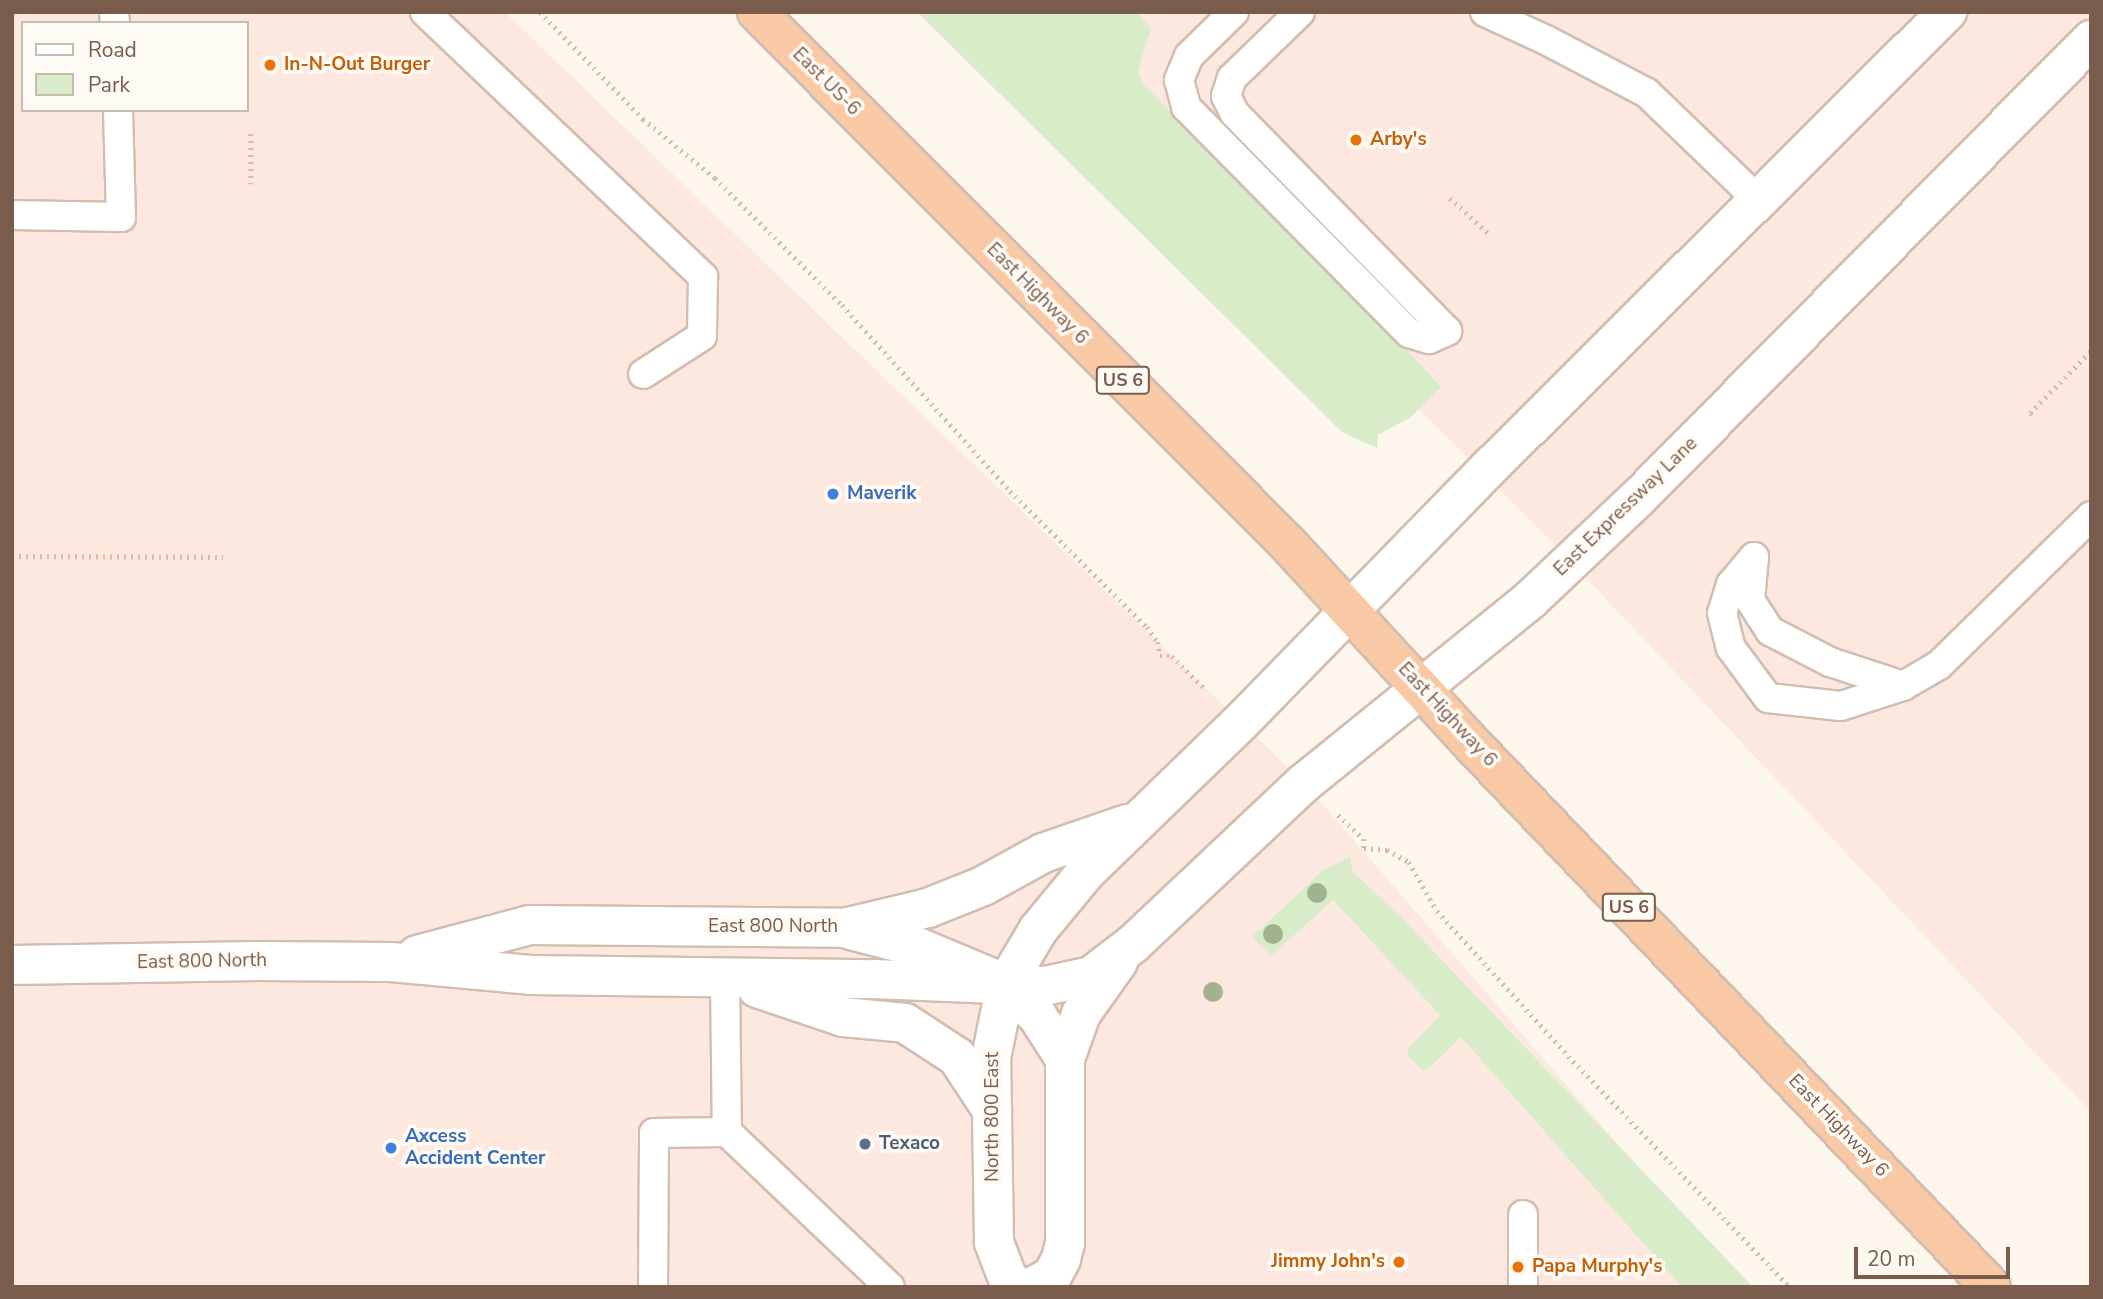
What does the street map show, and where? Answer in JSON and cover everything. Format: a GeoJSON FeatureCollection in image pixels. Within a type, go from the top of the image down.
{"type":"FeatureCollection","features":[{"type":"Feature","properties":{"kind":"highway","name":"East US-6"},"geometry":{"type":"LineString","coordinates":[[757,12],[895,152]]}},
{"type":"Feature","properties":{"kind":"highway","name":"East Highway 6"},"geometry":{"type":"LineString","coordinates":[[895,152],[1350,610],[1991,1287]]}},
{"type":"Feature","properties":{"kind":"street"},"geometry":{"type":"LineString","coordinates":[[1138,820],[1240,723],[1757,199],[1947,12]]}},
{"type":"Feature","properties":{"kind":"street","name":"East Expressway Lane"},"geometry":{"type":"LineString","coordinates":[[1133,944],[1304,783],[1530,600],[1639,497],[2091,40]]}},
{"type":"Feature","properties":{"kind":"street","name":"East 800 North"},"geometry":{"type":"LineString","coordinates":[[391,962],[530,925],[844,928],[928,908],[983,886],[1043,853],[1138,820]]}},
{"type":"Feature","properties":{"kind":"street","name":"North 800 East"},"geometry":{"type":"LineString","coordinates":[[1018,1287],[1008,1279],[994,1242],[991,1058],[1006,984],[1038,930],[1060,902],[1138,820]]}},
{"type":"Feature","properties":{"kind":"street"},"geometry":{"type":"LineString","coordinates":[[844,928],[920,948],[1006,984],[1038,1017],[1065,1059]]}},
{"type":"Feature","properties":{"kind":"street"},"geometry":{"type":"LineString","coordinates":[[1032,1287],[1052,1276],[1061,1259],[1065,1243],[1065,1059],[1080,1014],[1133,944]]}},
{"type":"Feature","properties":{"kind":"street","name":"East 800 North"},"geometry":{"type":"LineString","coordinates":[[12,965],[391,962],[530,975],[725,977],[1045,986],[1091,976],[1133,944]]}},
{"type":"Feature","properties":{"kind":"street"},"geometry":{"type":"LineString","coordinates":[[725,977],[843,1017],[905,1023],[957,1057],[992,1110]]}},
{"type":"Feature","properties":{"kind":"lane"},"geometry":{"type":"LineString","coordinates":[[425,12],[703,277],[702,336],[643,374]]}},
{"type":"Feature","properties":{"kind":"lane"},"geometry":{"type":"LineString","coordinates":[[1234,12],[1189,56],[1179,80],[1186,107],[1409,333],[1429,339],[1447,331],[1235,114],[1226,96],[1232,78],[1300,12]]}},
{"type":"Feature","properties":{"kind":"lane"},"geometry":{"type":"LineString","coordinates":[[1485,12],[1546,40],[1647,93],[1757,199]]}},
{"type":"Feature","properties":{"kind":"lane"},"geometry":{"type":"LineString","coordinates":[[12,215],[121,217],[118,112]]}},
{"type":"Feature","properties":{"kind":"lane"},"geometry":{"type":"LineString","coordinates":[[1903,686],[1830,662],[1770,632],[1750,600],[1754,557],[1731,584],[1722,613],[1731,648],[1768,698],[1841,706],[1903,686],[1939,665],[2091,516]]}},
{"type":"Feature","properties":{"kind":"lane"},"geometry":{"type":"LineString","coordinates":[[725,977],[727,1132]]}},
{"type":"Feature","properties":{"kind":"lane"},"geometry":{"type":"LineString","coordinates":[[653,1287],[654,1133],[727,1132],[890,1287]]}},
{"type":"Feature","properties":{"kind":"lane"},"geometry":{"type":"LineString","coordinates":[[1523,1215],[1523,1287]]}},
{"type":"Feature","properties":{"kind":"path"},"geometry":{"type":"LineString","coordinates":[[540,12],[643,119],[715,178],[842,305],[1010,491],[1147,627],[1158,642],[1160,656],[1172,656]]}},
{"type":"Feature","properties":{"kind":"path"},"geometry":{"type":"LineString","coordinates":[[251,134],[251,184]]}},
{"type":"Feature","properties":{"kind":"path"},"geometry":{"type":"LineString","coordinates":[[1450,198],[1490,236]]}},
{"type":"Feature","properties":{"kind":"path"},"geometry":{"type":"LineString","coordinates":[[2032,415],[2029,413],[2091,351]]}},
{"type":"Feature","properties":{"kind":"path"},"geometry":{"type":"LineString","coordinates":[[12,556],[223,556]]}},
{"type":"Feature","properties":{"kind":"path"},"geometry":{"type":"LineString","coordinates":[[1364,839],[1364,848],[1387,850],[1409,862],[1437,911],[1573,1061],[1790,1287]]}},
{"type":"Feature","properties":{"kind":"shaded area"},"geometry":{"type":"Polygon","coordinates":[[[12,12],[505,12],[1304,783],[1742,1287],[12,1287],[12,12]]]}},
{"type":"Feature","properties":{"kind":"shaded area"},"geometry":{"type":"Polygon","coordinates":[[[1019,12],[2091,12],[2091,1112],[1551,541],[1019,12]]]}},
{"type":"Feature","properties":{"kind":"green space"},"geometry":{"type":"Polygon","coordinates":[[[917,12],[1136,12],[1151,28],[1138,71],[1144,85],[1381,322],[1441,387],[1411,417],[1378,435],[1377,448],[1342,432],[917,12]]]}},
{"type":"Feature","properties":{"kind":"green space"},"geometry":{"type":"Polygon","coordinates":[[[1350,856],[1353,872],[1399,915],[1753,1287],[1682,1287],[1461,1037],[1428,1069],[1422,1070],[1407,1054],[1408,1049],[1440,1015],[1333,900],[1271,956],[1252,937],[1321,872],[1350,856]]]}},
{"type":"Feature","properties":{"kind":"place","name":"In-N-Out Burger"},"geometry":{"type":"Point","coordinates":[270,65]}},
{"type":"Feature","properties":{"kind":"place","name":"Arby's"},"geometry":{"type":"Point","coordinates":[1356,140]}},
{"type":"Feature","properties":{"kind":"place","name":"Maverik"},"geometry":{"type":"Point","coordinates":[833,494]}},
{"type":"Feature","properties":{"kind":"place","name":"Texaco"},"geometry":{"type":"Point","coordinates":[865,1144]}},
{"type":"Feature","properties":{"kind":"place","name":"Axcess Accident Center"},"geometry":{"type":"Point","coordinates":[391,1148]}},
{"type":"Feature","properties":{"kind":"place","name":"Jimmy John's"},"geometry":{"type":"Point","coordinates":[1399,1262]}},
{"type":"Feature","properties":{"kind":"place","name":"Papa Murphy's"},"geometry":{"type":"Point","coordinates":[1518,1267]}}]}
